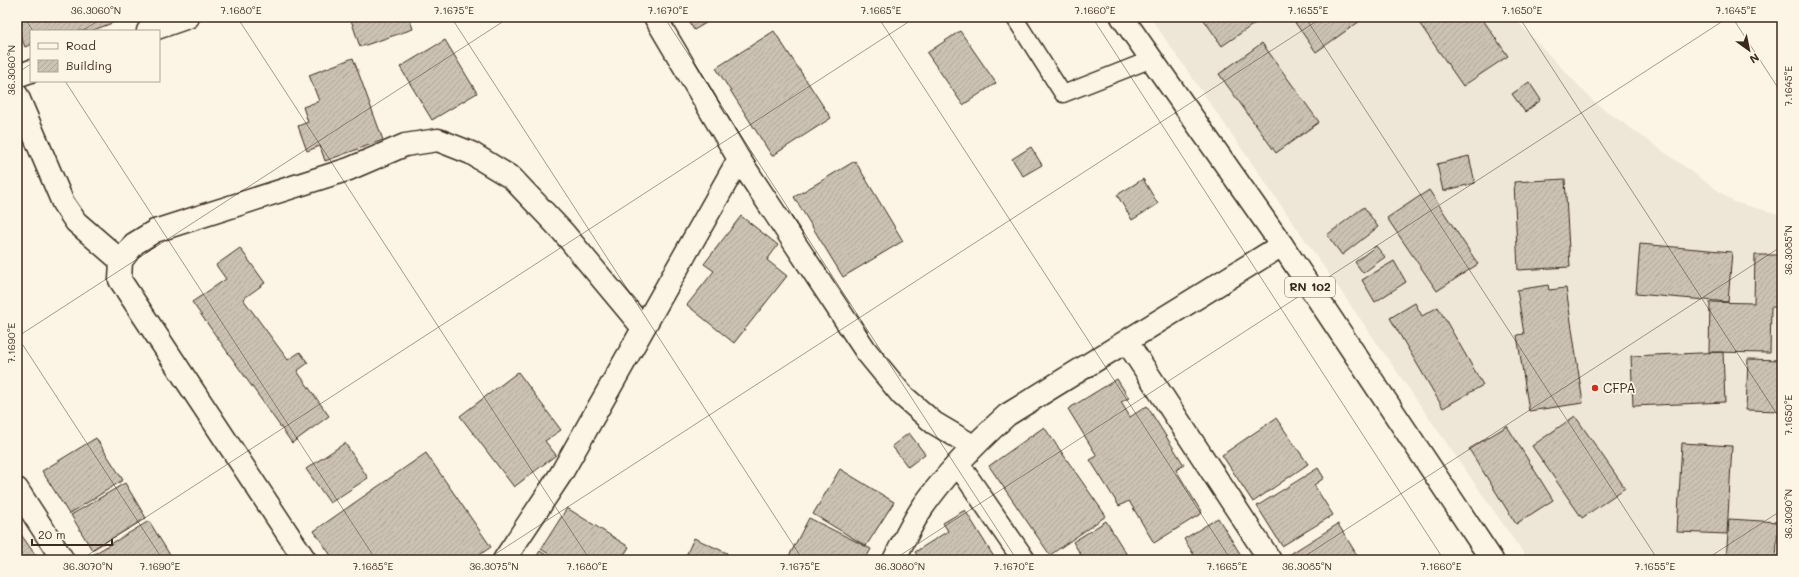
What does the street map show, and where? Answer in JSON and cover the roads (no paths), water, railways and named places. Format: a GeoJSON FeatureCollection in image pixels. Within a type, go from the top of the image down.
{"type":"FeatureCollection","features":[{"type":"Feature","properties":{"kind":"street"},"geometry":{"type":"LineString","coordinates":[[151,30],[188,17]]}},
{"type":"Feature","properties":{"kind":"street"},"geometry":{"type":"LineString","coordinates":[[655,17],[739,159],[866,351],[902,395],[934,422],[973,446]]}},
{"type":"Feature","properties":{"kind":"street","name":"RN 102"},"geometry":{"type":"LineString","coordinates":[[1122,17],[1282,245],[1492,560]]}},
{"type":"Feature","properties":{"kind":"street"},"geometry":{"type":"LineString","coordinates":[[17,76],[30,72]]}},
{"type":"Feature","properties":{"kind":"street"},"geometry":{"type":"LineString","coordinates":[[17,94],[62,203],[76,222],[121,261]]}},
{"type":"Feature","properties":{"kind":"street"},"geometry":{"type":"LineString","coordinates":[[305,560],[120,280],[121,261],[134,244],[155,231],[350,169],[405,145],[438,140],[471,153],[512,178],[563,232],[643,328]]}},
{"type":"Feature","properties":{"kind":"street"},"geometry":{"type":"LineString","coordinates":[[504,560],[561,474],[739,159]]}},
{"type":"Feature","properties":{"kind":"street"},"geometry":{"type":"LineString","coordinates":[[894,560],[920,511],[973,446],[1007,415],[1282,245]]}},
{"type":"Feature","properties":{"kind":"street"},"geometry":{"type":"LineString","coordinates":[[1127,342],[1270,560]]}},
{"type":"Feature","properties":{"kind":"street"},"geometry":{"type":"LineString","coordinates":[[958,464],[1024,560]]}},
{"type":"Feature","properties":{"kind":"street"},"geometry":{"type":"LineString","coordinates":[[17,489],[63,560]]}},
{"type":"Feature","properties":{"kind":"lane"},"geometry":{"type":"LineString","coordinates":[[1014,17],[1063,94],[1152,59]]}},
{"type":"Feature","properties":{"kind":"place","name":"CFPA"},"geometry":{"type":"Point","coordinates":[1595,388]}}]}
